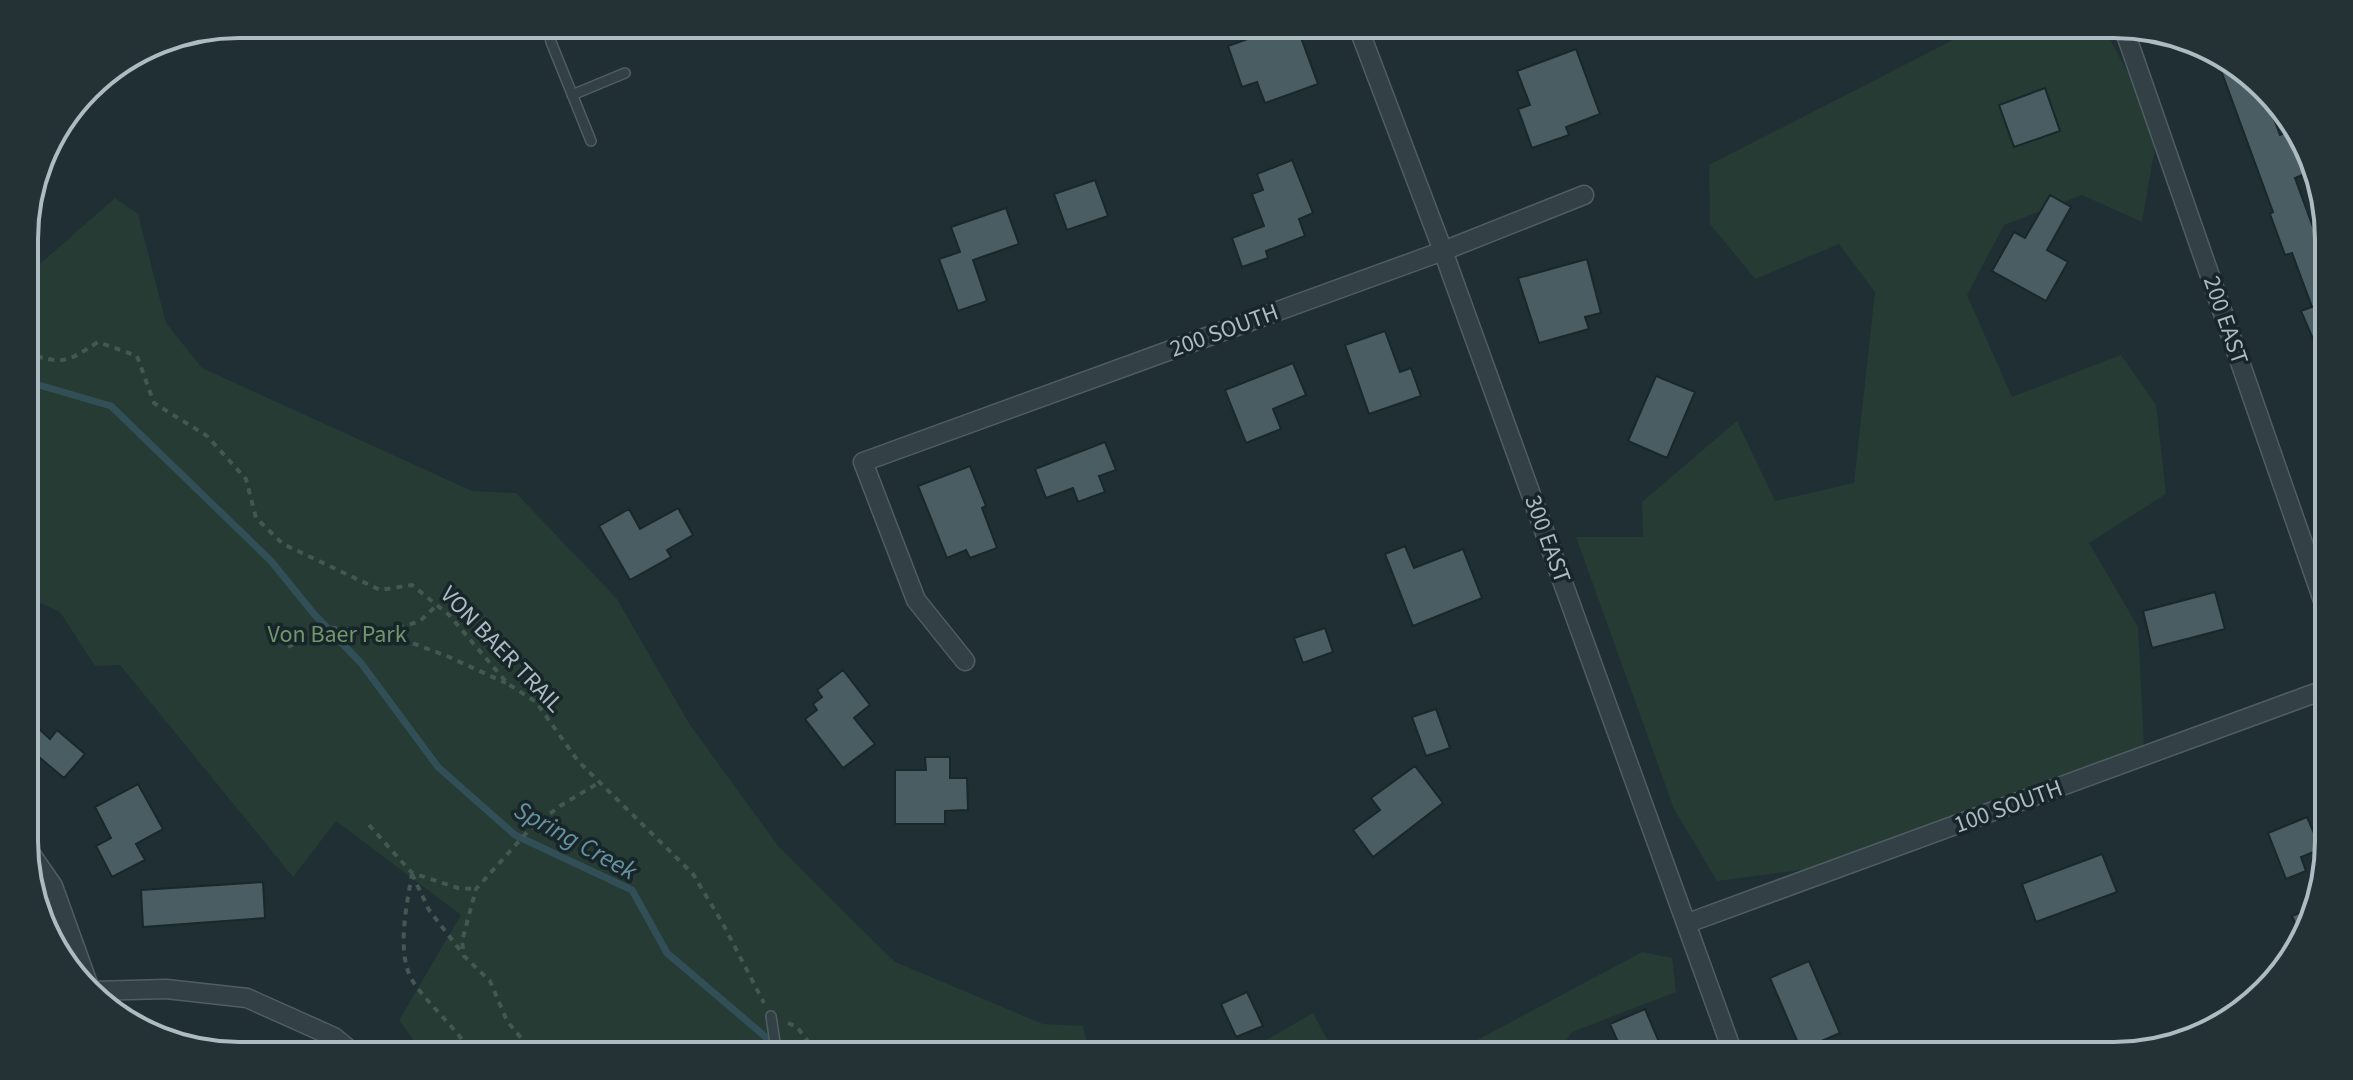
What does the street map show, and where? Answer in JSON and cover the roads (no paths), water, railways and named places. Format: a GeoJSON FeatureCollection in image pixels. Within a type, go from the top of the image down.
{"type":"FeatureCollection","features":[{"type":"Feature","properties":{"kind":"street","name":"300 EAST"},"geometry":{"type":"LineString","coordinates":[[1362,38],[1443,251],[1729,1042]]}},
{"type":"Feature","properties":{"kind":"street","name":"200 EAST"},"geometry":{"type":"LineString","coordinates":[[2127,38],[2315,578]]}},
{"type":"Feature","properties":{"kind":"street","name":"200 SOUTH"},"geometry":{"type":"LineString","coordinates":[[965,661],[916,600],[863,462],[1443,251],[1584,195]]}},
{"type":"Feature","properties":{"kind":"street","name":"100 SOUTH"},"geometry":{"type":"LineString","coordinates":[[1688,923],[2315,693]]}},
{"type":"Feature","properties":{"kind":"street"},"geometry":{"type":"LineString","coordinates":[[40,867],[53,886],[84,968]]}},
{"type":"Feature","properties":{"kind":"street"},"geometry":{"type":"LineString","coordinates":[[105,990],[166,989],[247,998],[340,1042]]}},
{"type":"Feature","properties":{"kind":"lane"},"geometry":{"type":"LineString","coordinates":[[550,38],[591,141]]}},
{"type":"Feature","properties":{"kind":"lane"},"geometry":{"type":"LineString","coordinates":[[572,95],[625,73]]}},
{"type":"Feature","properties":{"kind":"lane"},"geometry":{"type":"LineString","coordinates":[[771,1016],[775,1042]]}},
{"type":"Feature","properties":{"kind":"waterway","name":"Spring Creek"},"geometry":{"type":"LineString","coordinates":[[38,385],[111,406],[271,561],[314,614],[361,663],[438,767],[515,835],[632,890],[667,953],[772,1042]]}},
{"type":"Feature","properties":{"kind":"park label","name":"Von Baer Park"},"geometry":{"type":"Point","coordinates":[337,634]}}]}
